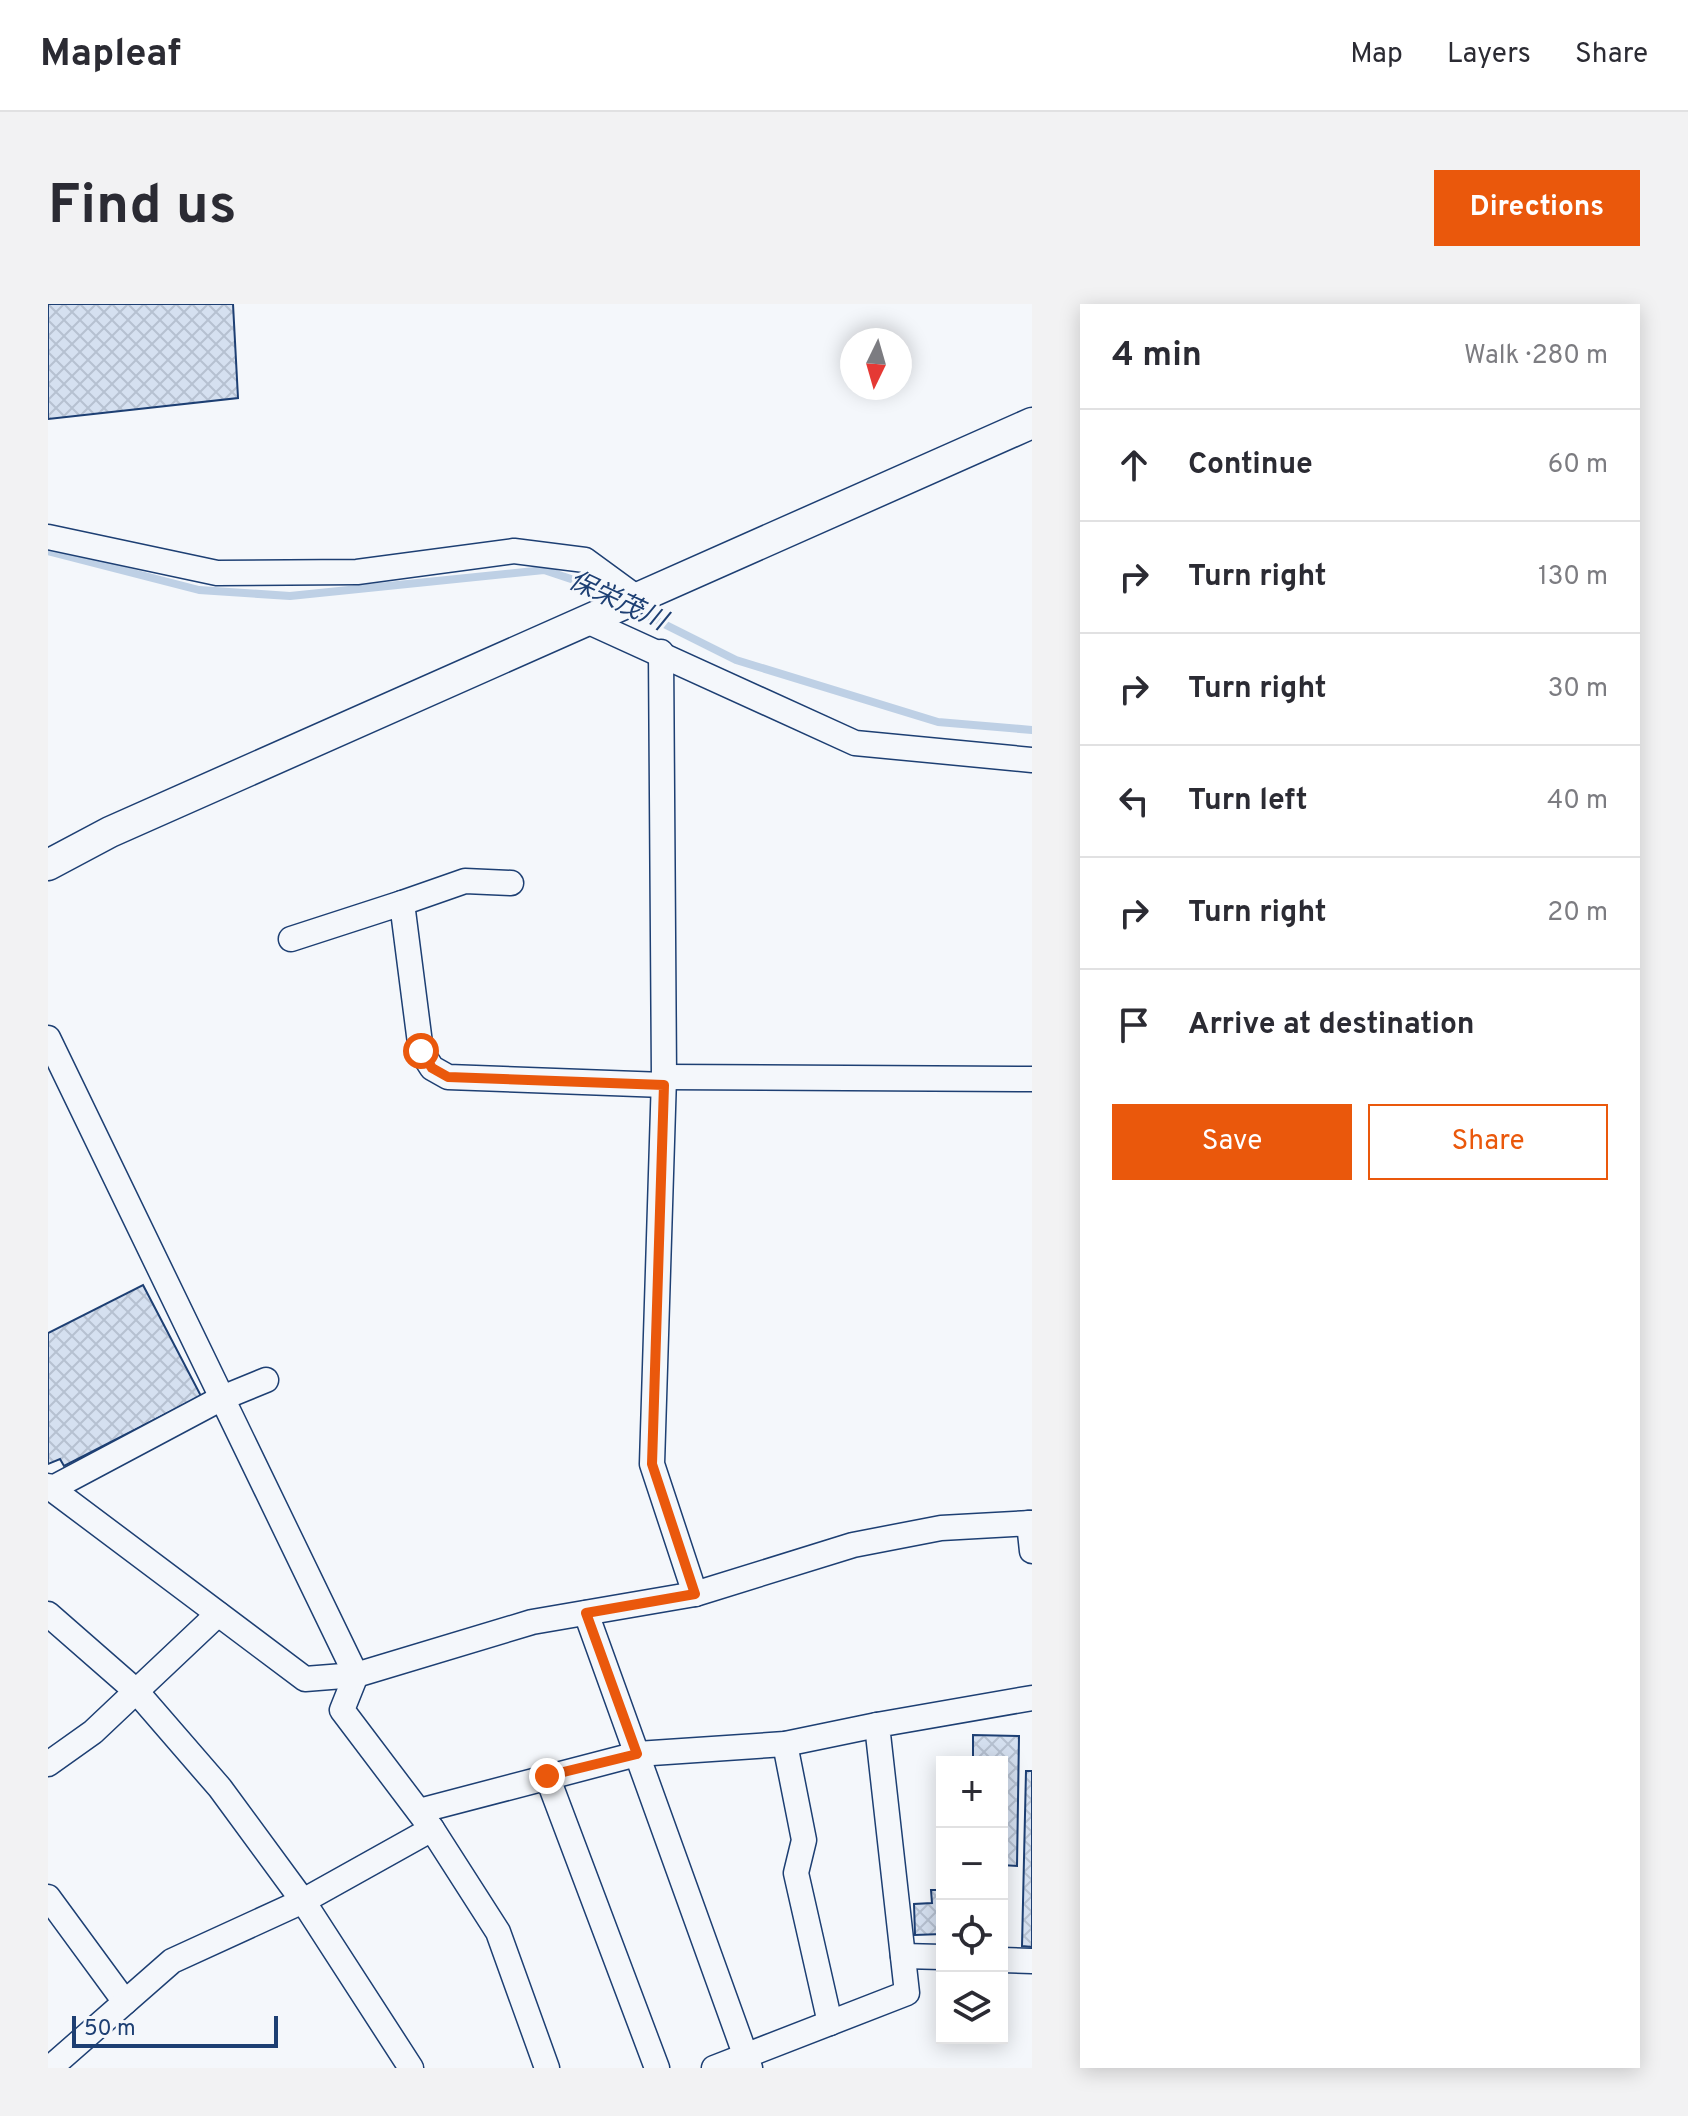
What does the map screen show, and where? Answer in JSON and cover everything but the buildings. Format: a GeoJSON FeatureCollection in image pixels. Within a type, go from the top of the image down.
{"type":"FeatureCollection","features":[{"type":"Feature","properties":{"kind":"street"},"geometry":{"type":"LineString","coordinates":[[48,865],[110,832],[1032,423]]}},
{"type":"Feature","properties":{"kind":"street"},"geometry":{"type":"LineString","coordinates":[[48,537],[217,573],[357,572],[514,551],[585,560],[635,599]]}},
{"type":"Feature","properties":{"kind":"street"},"geometry":{"type":"LineString","coordinates":[[596,617],[661,652],[855,743],[1032,760]]}},
{"type":"Feature","properties":{"kind":"street"},"geometry":{"type":"LineString","coordinates":[[661,652],[664,1081],[652,1464],[695,1594]]}},
{"type":"Feature","properties":{"kind":"street"},"geometry":{"type":"LineString","coordinates":[[291,939],[465,881],[511,883]]}},
{"type":"Feature","properties":{"kind":"street"},"geometry":{"type":"LineString","coordinates":[[402,903],[421,1051],[432,1068],[448,1077],[664,1081],[1032,1079]]}},
{"type":"Feature","properties":{"kind":"street"},"geometry":{"type":"LineString","coordinates":[[48,1038],[356,1675],[342,1710],[426,1820],[498,1932],[547,2068]]}},
{"type":"Feature","properties":{"kind":"street"},"geometry":{"type":"LineString","coordinates":[[266,1380],[222,1398],[50,1488],[305,1679],[356,1675],[532,1622],[695,1594],[853,1545],[941,1528],[1031,1523],[1032,1551]]}},
{"type":"Feature","properties":{"kind":"street"},"geometry":{"type":"LineString","coordinates":[[586,1613],[748,2062]]}},
{"type":"Feature","properties":{"kind":"street"},"geometry":{"type":"LineString","coordinates":[[48,1614],[136,1691],[220,1788],[303,1901],[411,2068]]}},
{"type":"Feature","properties":{"kind":"street"},"geometry":{"type":"LineString","coordinates":[[48,1764],[93,1732],[218,1614]]}},
{"type":"Feature","properties":{"kind":"street"},"geometry":{"type":"LineString","coordinates":[[50,2068],[172,1961],[303,1901],[426,1820],[547,1776],[637,1754],[785,1744],[1032,1698]]}},
{"type":"Feature","properties":{"kind":"street"},"geometry":{"type":"LineString","coordinates":[[714,2068],[748,2062],[830,2023],[907,1993],[877,1725]]}},
{"type":"Feature","properties":{"kind":"street"},"geometry":{"type":"LineString","coordinates":[[785,1744],[804,1840],[796,1873],[830,2023]]}},
{"type":"Feature","properties":{"kind":"street"},"geometry":{"type":"LineString","coordinates":[[547,1776],[657,2068]]}},
{"type":"Feature","properties":{"kind":"street"},"geometry":{"type":"LineString","coordinates":[[48,1897],[125,2002]]}},
{"type":"Feature","properties":{"kind":"street"},"geometry":{"type":"LineString","coordinates":[[903,1956],[936,1957]]}},
{"type":"Feature","properties":{"kind":"street"},"geometry":{"type":"LineString","coordinates":[[1008,1960],[1032,1961]]}},
{"type":"Feature","properties":{"kind":"waterway","name":"保栄茂川"},"geometry":{"type":"LineString","coordinates":[[48,551],[199,590],[290,596],[544,570],[583,583],[615,599]]}},
{"type":"Feature","properties":{"kind":"waterway","name":"保栄茂川"},"geometry":{"type":"LineString","coordinates":[[634,609],[736,660],[938,722],[1032,730]]}},
{"type":"Feature","properties":{"kind":"route"},"geometry":{"type":"LineString","coordinates":[[421,1051],[432,1068],[448,1077],[664,1085],[652,1464],[695,1594],[586,1613],[637,1754],[547,1776]]}}]}
